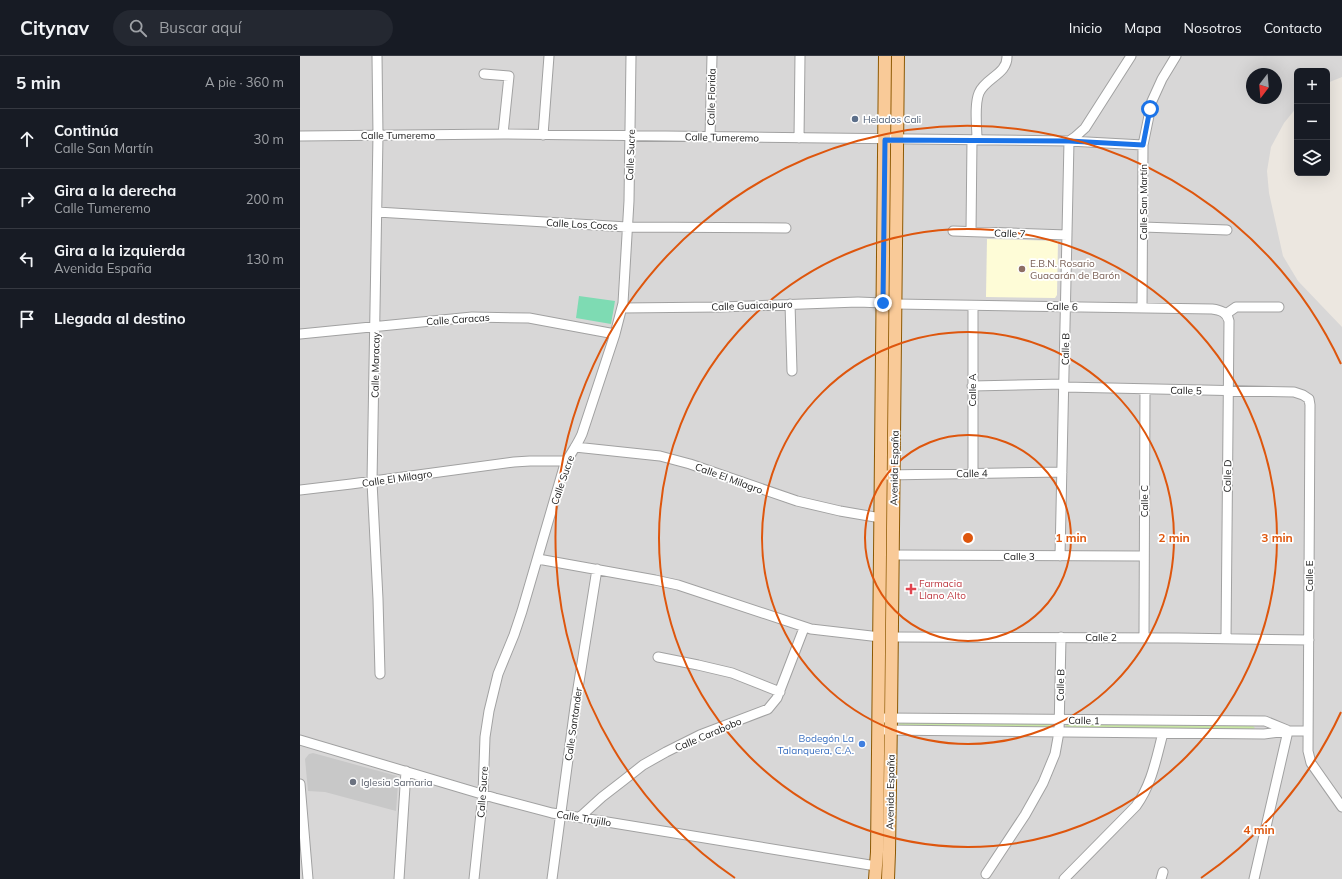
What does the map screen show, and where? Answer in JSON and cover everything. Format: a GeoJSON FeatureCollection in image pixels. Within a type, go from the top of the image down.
{"type":"FeatureCollection","features":[{"type":"Feature","properties":{"kind":"main road","name":"Avenida España"},"geometry":{"type":"LineString","coordinates":[[875,879],[880,637],[885,56]]}},
{"type":"Feature","properties":{"kind":"main road","name":"Avenida España"},"geometry":{"type":"LineString","coordinates":[[888,879],[890,853],[892,718],[898,56]]}},
{"type":"Feature","properties":{"kind":"street","name":"Calle Maracay"},"geometry":{"type":"LineString","coordinates":[[377,56],[378,135],[376,326],[372,482],[380,674]]}},
{"type":"Feature","properties":{"kind":"street"},"geometry":{"type":"LineString","coordinates":[[543,135],[548,56]]}},
{"type":"Feature","properties":{"kind":"street","name":"Calle Sucre"},"geometry":{"type":"LineString","coordinates":[[474,879],[482,794],[486,727],[495,686],[522,611],[566,461],[582,434],[616,334],[622,308],[631,136],[631,56]]}},
{"type":"Feature","properties":{"kind":"street","name":"Calle Florida"},"geometry":{"type":"LineString","coordinates":[[710,137],[712,56]]}},
{"type":"Feature","properties":{"kind":"street"},"geometry":{"type":"LineString","coordinates":[[799,138],[800,56]]}},
{"type":"Feature","properties":{"kind":"street"},"geometry":{"type":"LineString","coordinates":[[971,231],[977,101],[982,88],[1004,67],[1007,62],[1007,56]]}},
{"type":"Feature","properties":{"kind":"street"},"geometry":{"type":"LineString","coordinates":[[1069,141],[1075,138],[1085,128],[1131,56]]}},
{"type":"Feature","properties":{"kind":"street","name":"Calle San Martín"},"geometry":{"type":"LineString","coordinates":[[1142,308],[1143,145],[1152,101],[1162,79],[1176,56]]}},
{"type":"Feature","properties":{"kind":"street"},"geometry":{"type":"LineString","coordinates":[[484,74],[509,76],[503,134]]}},
{"type":"Feature","properties":{"kind":"street","name":"Calle Tumeremo"},"geometry":{"type":"LineString","coordinates":[[300,136],[503,134],[885,140],[1069,141],[1143,145]]}},
{"type":"Feature","properties":{"kind":"street","name":"Calle B"},"geometry":{"type":"LineString","coordinates":[[1060,556],[1069,141]]}},
{"type":"Feature","properties":{"kind":"street","name":"Calle Los Cocos"},"geometry":{"type":"LineString","coordinates":[[377,212],[627,227],[786,228]]}},
{"type":"Feature","properties":{"kind":"street"},"geometry":{"type":"LineString","coordinates":[[1142,227],[1226,230]]}},
{"type":"Feature","properties":{"kind":"street","name":"Calle 7"},"geometry":{"type":"LineString","coordinates":[[953,231],[1067,235]]}},
{"type":"Feature","properties":{"kind":"street","name":"Calle Guaicaipuro"},"geometry":{"type":"LineString","coordinates":[[622,308],[858,302],[883,303]]}},
{"type":"Feature","properties":{"kind":"street"},"geometry":{"type":"LineString","coordinates":[[790,304],[792,371]]}},
{"type":"Feature","properties":{"kind":"street","name":"Calle 6"},"geometry":{"type":"LineString","coordinates":[[896,304],[1212,309],[1220,310],[1226,314]]}},
{"type":"Feature","properties":{"kind":"street","name":"Calle A"},"geometry":{"type":"LineString","coordinates":[[973,306],[973,473]]}},
{"type":"Feature","properties":{"kind":"street"},"geometry":{"type":"LineString","coordinates":[[1226,314],[1236,308],[1279,307]]}},
{"type":"Feature","properties":{"kind":"street","name":"Calle D"},"geometry":{"type":"LineString","coordinates":[[1226,314],[1229,321],[1226,638]]}},
{"type":"Feature","properties":{"kind":"street","name":"Calle Caracas"},"geometry":{"type":"LineString","coordinates":[[300,334],[462,317],[499,317],[529,318],[616,334]]}},
{"type":"Feature","properties":{"kind":"street","name":"Calle 5"},"geometry":{"type":"LineString","coordinates":[[972,386],[1064,385],[1145,389],[1294,392],[1307,397]]}},
{"type":"Feature","properties":{"kind":"street","name":"Calle C"},"geometry":{"type":"LineString","coordinates":[[1144,638],[1145,389]]}},
{"type":"Feature","properties":{"kind":"street","name":"Calle E"},"geometry":{"type":"LineString","coordinates":[[1307,397],[1310,405],[1308,750],[1311,763],[1342,807]]}},
{"type":"Feature","properties":{"kind":"street","name":"Calle El Milagro"},"geometry":{"type":"LineString","coordinates":[[575,446],[660,456],[690,464],[797,501],[840,511],[881,518]]}},
{"type":"Feature","properties":{"kind":"street","name":"Calle El Milagro"},"geometry":{"type":"LineString","coordinates":[[300,490],[372,482],[514,462],[566,461]]}},
{"type":"Feature","properties":{"kind":"street","name":"Calle 4"},"geometry":{"type":"LineString","coordinates":[[881,475],[1062,472]]}},
{"type":"Feature","properties":{"kind":"street","name":"Calle 3"},"geometry":{"type":"LineString","coordinates":[[893,555],[1144,556]]}},
{"type":"Feature","properties":{"kind":"street"},"geometry":{"type":"LineString","coordinates":[[538,559],[678,585],[804,628],[824,632],[880,637]]}},
{"type":"Feature","properties":{"kind":"street","name":"Calle Santander"},"geometry":{"type":"LineString","coordinates":[[552,879],[575,707],[597,569]]}},
{"type":"Feature","properties":{"kind":"street","name":"Calle Carabobo"},"geometry":{"type":"LineString","coordinates":[[580,817],[602,797],[644,766],[682,743],[768,708],[772,705],[780,692],[804,628]]}},
{"type":"Feature","properties":{"kind":"street","name":"Calle 2"},"geometry":{"type":"LineString","coordinates":[[892,637],[1226,638],[1309,640]]}},
{"type":"Feature","properties":{"kind":"street","name":"Calle B"},"geometry":{"type":"LineString","coordinates":[[986,874],[1018,828],[1043,783],[1055,754],[1060,719],[1061,637]]}},
{"type":"Feature","properties":{"kind":"street"},"geometry":{"type":"LineString","coordinates":[[658,657],[698,664],[732,673],[780,692]]}},
{"type":"Feature","properties":{"kind":"street","name":"Calle 1"},"geometry":{"type":"LineString","coordinates":[[878,718],[1265,721],[1288,731]]}},
{"type":"Feature","properties":{"kind":"street","name":"Calle 1"},"geometry":{"type":"LineString","coordinates":[[878,730],[1264,734],[1288,731],[1308,731]]}},
{"type":"Feature","properties":{"kind":"street"},"geometry":{"type":"LineString","coordinates":[[1254,879],[1288,731]]}},
{"type":"Feature","properties":{"kind":"street"},"geometry":{"type":"LineString","coordinates":[[1064,879],[1144,796],[1152,777],[1163,733]]}},
{"type":"Feature","properties":{"kind":"street","name":"Calle Trujillo"},"geometry":{"type":"LineString","coordinates":[[300,740],[536,809],[876,866]]}},
{"type":"Feature","properties":{"kind":"street"},"geometry":{"type":"LineString","coordinates":[[399,879],[406,771]]}},
{"type":"Feature","properties":{"kind":"street"},"geometry":{"type":"LineString","coordinates":[[300,784],[308,879]]}},
{"type":"Feature","properties":{"kind":"shaded area"},"geometry":{"type":"Polygon","coordinates":[[[300,56],[1342,56],[1342,77],[1330,82],[1330,68],[1294,68],[1294,111],[1284,123],[1271,147],[1267,171],[1269,193],[1283,256],[1298,281],[1342,327],[1342,879],[300,879],[300,56]]]}},
{"type":"Feature","properties":{"kind":"shaded area","name":"E.B.N. Rosario Guacarán de Barón"},"geometry":{"type":"Polygon","coordinates":[[[987,239],[1058,241],[1057,295],[1055,298],[986,297],[987,239]]]}},
{"type":"Feature","properties":{"kind":"shaded area","name":"Iglesia Samaria"},"geometry":{"type":"Polygon","coordinates":[[[313,753],[397,776],[396,811],[325,792],[308,791],[305,759],[309,754],[313,753]]]}},
{"type":"Feature","properties":{"kind":"green space"},"geometry":{"type":"Polygon","coordinates":[[[891,149],[888,465],[886,465],[890,150],[891,149]]]}},
{"type":"Feature","properties":{"kind":"green space"},"geometry":{"type":"Polygon","coordinates":[[[579,296],[615,301],[611,324],[576,318],[579,296]]]}},
{"type":"Feature","properties":{"kind":"green space"},"geometry":{"type":"Polygon","coordinates":[[[900,722],[1051,724],[1053,726],[900,726],[900,722]]]}},
{"type":"Feature","properties":{"kind":"green space"},"geometry":{"type":"Polygon","coordinates":[[[1065,724],[1253,726],[1255,728],[1067,728],[1065,724]]]}},
{"type":"Feature","properties":{"kind":"place","name":"Helados Cali"},"geometry":{"type":"Point","coordinates":[855,119]}},
{"type":"Feature","properties":{"kind":"place","name":"E.B.N. Rosario Guacarán de Barón"},"geometry":{"type":"Point","coordinates":[1022,269]}},
{"type":"Feature","properties":{"kind":"place","name":"Farmacia Llano Alto"},"geometry":{"type":"Point","coordinates":[911,589]}},
{"type":"Feature","properties":{"kind":"place","name":"Bodegón La Talanquera, C.A."},"geometry":{"type":"Point","coordinates":[862,744]}},
{"type":"Feature","properties":{"kind":"place","name":"Iglesia Samaria"},"geometry":{"type":"Point","coordinates":[353,782]}},
{"type":"Feature","properties":{"kind":"route"},"geometry":{"type":"LineString","coordinates":[[883,303],[885,140],[1069,141],[1143,145],[1150,109]]}}]}
